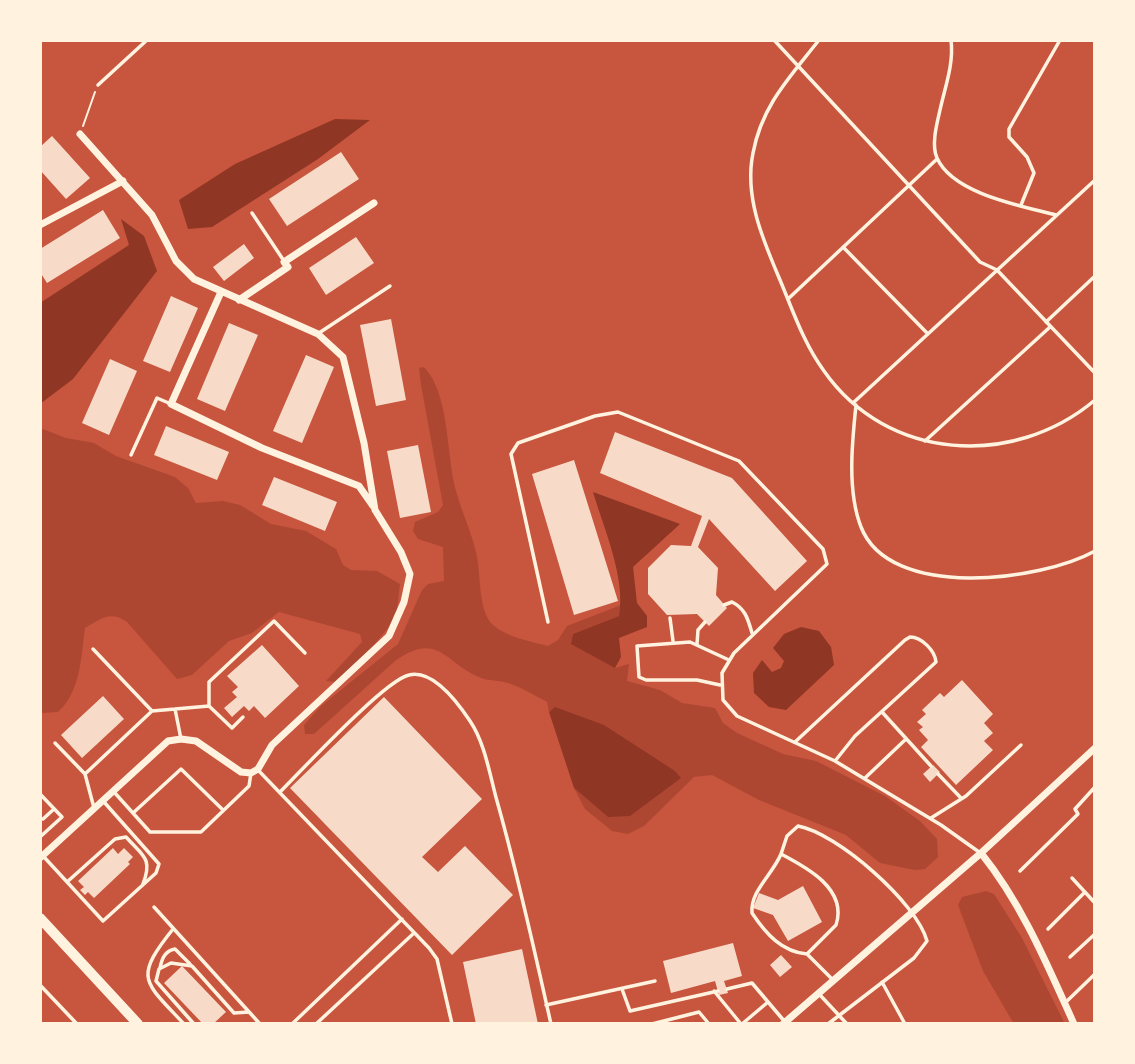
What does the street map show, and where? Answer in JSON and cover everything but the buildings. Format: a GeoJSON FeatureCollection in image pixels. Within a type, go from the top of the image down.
{"type":"FeatureCollection","features":[{"type":"Feature","properties":{"kind":"main road"},"geometry":{"type":"LineString","coordinates":[[40,918],[138,1024]]}},
{"type":"Feature","properties":{"kind":"street"},"geometry":{"type":"LineString","coordinates":[[80,134],[160,226],[181,267],[194,279],[318,334],[346,362],[375,510]]}},
{"type":"Feature","properties":{"kind":"street"},"geometry":{"type":"LineString","coordinates":[[40,225],[123,181]]}},
{"type":"Feature","properties":{"kind":"street"},"geometry":{"type":"LineString","coordinates":[[239,300],[288,267],[284,261],[374,203]]}},
{"type":"Feature","properties":{"kind":"street"},"geometry":{"type":"LineString","coordinates":[[41,857],[164,744],[181,739],[196,741],[235,769],[254,771],[272,745],[389,636],[410,584],[410,574],[401,552],[359,486],[262,447],[171,404],[221,292]]}},
{"type":"Feature","properties":{"kind":"street"},"geometry":{"type":"LineString","coordinates":[[784,1023],[981,853],[1095,748]]}},
{"type":"Feature","properties":{"kind":"street"},"geometry":{"type":"LineString","coordinates":[[981,853],[1016,902],[1074,1024]]}},
{"type":"Feature","properties":{"kind":"lane"},"geometry":{"type":"LineString","coordinates":[[98,85],[147,40]]}},
{"type":"Feature","properties":{"kind":"lane"},"geometry":{"type":"LineString","coordinates":[[774,40],[980,262],[996,270],[1095,373]]}},
{"type":"Feature","properties":{"kind":"lane"},"geometry":{"type":"LineString","coordinates":[[819,40],[797,65],[762,117],[750,172],[756,216],[788,299],[823,370],[854,404],[885,426],[925,442],[945,446],[1000,445],[1060,426],[1095,400]]}},
{"type":"Feature","properties":{"kind":"lane"},"geometry":{"type":"LineString","coordinates":[[951,40],[951,63],[936,134],[937,159],[947,171],[968,187],[1056,215]]}},
{"type":"Feature","properties":{"kind":"lane"},"geometry":{"type":"LineString","coordinates":[[1021,205],[1034,173],[1027,157],[1009,137],[1009,129],[1060,40]]}},
{"type":"Feature","properties":{"kind":"lane"},"geometry":{"type":"LineString","coordinates":[[788,299],[937,159]]}},
{"type":"Feature","properties":{"kind":"lane"},"geometry":{"type":"LineString","coordinates":[[1095,180],[854,404],[856,508],[865,534],[898,566],[945,575],[1004,577],[1054,569],[1095,551]]}},
{"type":"Feature","properties":{"kind":"lane"},"geometry":{"type":"LineString","coordinates":[[252,213],[284,261]]}},
{"type":"Feature","properties":{"kind":"lane"},"geometry":{"type":"LineString","coordinates":[[843,247],[928,334]]}},
{"type":"Feature","properties":{"kind":"lane"},"geometry":{"type":"LineString","coordinates":[[1046,322],[1095,276]]}},
{"type":"Feature","properties":{"kind":"lane"},"geometry":{"type":"LineString","coordinates":[[318,334],[390,286]]}},
{"type":"Feature","properties":{"kind":"lane"},"geometry":{"type":"LineString","coordinates":[[925,442],[1050,327]]}},
{"type":"Feature","properties":{"kind":"lane"},"geometry":{"type":"LineString","coordinates":[[131,455],[157,398],[171,404]]}},
{"type":"Feature","properties":{"kind":"lane"},"geometry":{"type":"LineString","coordinates":[[548,622],[511,454],[515,446],[525,439],[618,412],[739,461],[823,549],[827,564],[752,633],[729,660],[720,685],[723,699],[737,716],[835,761],[931,818],[981,853]]}},
{"type":"Feature","properties":{"kind":"lane"},"geometry":{"type":"LineString","coordinates":[[724,605],[732,602],[745,612],[752,633]]}},
{"type":"Feature","properties":{"kind":"lane"},"geometry":{"type":"LineString","coordinates":[[670,618],[673,641]]}},
{"type":"Feature","properties":{"kind":"lane"},"geometry":{"type":"LineString","coordinates":[[243,718],[232,728],[209,706],[209,682],[274,621],[305,653]]}},
{"type":"Feature","properties":{"kind":"lane"},"geometry":{"type":"LineString","coordinates":[[697,645],[698,630],[705,622]]}},
{"type":"Feature","properties":{"kind":"lane"},"geometry":{"type":"LineString","coordinates":[[794,743],[905,640],[915,637],[934,655],[936,662],[847,745],[835,761]]}},
{"type":"Feature","properties":{"kind":"lane"},"geometry":{"type":"LineString","coordinates":[[720,685],[697,680],[646,680],[639,677],[637,646],[673,641],[697,645],[729,660]]}},
{"type":"Feature","properties":{"kind":"lane"},"geometry":{"type":"LineString","coordinates":[[93,649],[152,711]]}},
{"type":"Feature","properties":{"kind":"lane"},"geometry":{"type":"LineString","coordinates":[[280,792],[368,705],[406,675],[416,674],[436,681],[471,722],[486,760],[523,893],[551,1024]]}},
{"type":"Feature","properties":{"kind":"lane"},"geometry":{"type":"LineString","coordinates":[[85,774],[152,711],[209,706]]}},
{"type":"Feature","properties":{"kind":"lane"},"geometry":{"type":"LineString","coordinates":[[175,709],[181,739]]}},
{"type":"Feature","properties":{"kind":"lane"},"geometry":{"type":"LineString","coordinates":[[882,712],[931,766]]}},
{"type":"Feature","properties":{"kind":"lane"},"geometry":{"type":"LineString","coordinates":[[865,778],[906,739]]}},
{"type":"Feature","properties":{"kind":"lane"},"geometry":{"type":"LineString","coordinates":[[55,743],[85,774],[94,808]]}},
{"type":"Feature","properties":{"kind":"lane"},"geometry":{"type":"LineString","coordinates":[[931,818],[961,799],[1021,745]]}},
{"type":"Feature","properties":{"kind":"lane"},"geometry":{"type":"LineString","coordinates":[[133,813],[181,769],[223,810]]}},
{"type":"Feature","properties":{"kind":"lane"},"geometry":{"type":"LineString","coordinates":[[113,791],[150,832],[201,831],[249,786],[254,771],[280,792],[402,919],[436,959],[452,1024]]}},
{"type":"Feature","properties":{"kind":"lane"},"geometry":{"type":"LineString","coordinates":[[938,774],[961,799]]}},
{"type":"Feature","properties":{"kind":"lane"},"geometry":{"type":"LineString","coordinates":[[1020,871],[1078,814],[1075,808],[1095,787]]}},
{"type":"Feature","properties":{"kind":"lane"},"geometry":{"type":"LineString","coordinates":[[40,794],[62,817],[40,836]]}},
{"type":"Feature","properties":{"kind":"lane"},"geometry":{"type":"LineString","coordinates":[[40,804],[45,799]]}},
{"type":"Feature","properties":{"kind":"lane"},"geometry":{"type":"LineString","coordinates":[[41,857],[103,921],[142,886],[156,873],[159,864],[103,800]]}},
{"type":"Feature","properties":{"kind":"lane"},"geometry":{"type":"LineString","coordinates":[[43,819],[54,809]]}},
{"type":"Feature","properties":{"kind":"lane"},"geometry":{"type":"LineString","coordinates":[[828,1024],[838,1014],[855,1006],[924,949],[927,941],[925,932],[911,913],[862,861],[810,828],[798,825],[791,829],[774,871],[757,891],[752,914],[779,944],[797,953],[807,954],[833,980]]}},
{"type":"Feature","properties":{"kind":"lane"},"geometry":{"type":"LineString","coordinates":[[67,882],[115,839],[126,837],[148,861],[149,869],[142,886]]}},
{"type":"Feature","properties":{"kind":"lane"},"geometry":{"type":"LineString","coordinates":[[781,854],[818,873],[837,908],[836,925],[807,954]]}},
{"type":"Feature","properties":{"kind":"lane"},"geometry":{"type":"LineString","coordinates":[[1072,878],[1095,903]]}},
{"type":"Feature","properties":{"kind":"lane"},"geometry":{"type":"LineString","coordinates":[[1048,929],[1085,892]]}},
{"type":"Feature","properties":{"kind":"lane"},"geometry":{"type":"LineString","coordinates":[[154,907],[258,1022],[252,1024]]}},
{"type":"Feature","properties":{"kind":"lane"},"geometry":{"type":"LineString","coordinates":[[292,1024],[402,919]]}},
{"type":"Feature","properties":{"kind":"lane"},"geometry":{"type":"LineString","coordinates":[[173,929],[149,961],[147,975],[150,988],[184,1024]]}},
{"type":"Feature","properties":{"kind":"lane"},"geometry":{"type":"LineString","coordinates":[[316,1024],[415,933]]}},
{"type":"Feature","properties":{"kind":"lane"},"geometry":{"type":"LineString","coordinates":[[1070,957],[1095,934]]}},
{"type":"Feature","properties":{"kind":"lane"},"geometry":{"type":"LineString","coordinates":[[194,1024],[156,981],[162,958],[169,950],[175,949],[234,1013],[249,1012]]}},
{"type":"Feature","properties":{"kind":"lane"},"geometry":{"type":"LineString","coordinates":[[159,969],[171,963],[192,966]]}},
{"type":"Feature","properties":{"kind":"lane"},"geometry":{"type":"LineString","coordinates":[[1065,1004],[1095,974]]}},
{"type":"Feature","properties":{"kind":"lane"},"geometry":{"type":"LineString","coordinates":[[547,1006],[655,981]]}},
{"type":"Feature","properties":{"kind":"lane"},"geometry":{"type":"LineString","coordinates":[[882,982],[905,1024]]}},
{"type":"Feature","properties":{"kind":"lane"},"geometry":{"type":"LineString","coordinates":[[727,989],[752,983],[784,1023]]}},
{"type":"Feature","properties":{"kind":"lane"},"geometry":{"type":"LineString","coordinates":[[40,985],[77,1024]]}},
{"type":"Feature","properties":{"kind":"lane"},"geometry":{"type":"LineString","coordinates":[[622,989],[630,1011],[716,991],[742,1024],[768,1002]]}},
{"type":"Feature","properties":{"kind":"lane"},"geometry":{"type":"LineString","coordinates":[[818,993],[847,1024]]}},
{"type":"Feature","properties":{"kind":"lane"},"geometry":{"type":"LineString","coordinates":[[652,1024],[699,1012],[709,1024]]}},
{"type":"Feature","properties":{"kind":"path"},"geometry":{"type":"LineString","coordinates":[[80,134],[98,85]]}},
{"type":"Feature","properties":{"kind":"shaded area"},"geometry":{"type":"Polygon","coordinates":[[[335,119],[370,120],[318,159],[212,227],[188,229],[179,200],[235,164],[335,119]]]}},
{"type":"Feature","properties":{"kind":"shaded area"},"geometry":{"type":"Polygon","coordinates":[[[121,219],[144,236],[157,271],[73,379],[40,404],[40,303],[129,245],[121,219]]]}},
{"type":"Feature","properties":{"kind":"shaded area"},"geometry":{"type":"Polygon","coordinates":[[[424,367],[439,393],[456,491],[475,549],[485,611],[493,625],[512,636],[548,646],[558,640],[567,626],[621,605],[619,616],[573,634],[615,668],[629,664],[627,681],[660,690],[682,703],[715,708],[723,723],[737,733],[783,754],[816,761],[885,796],[920,821],[937,839],[938,857],[925,869],[915,870],[880,863],[846,835],[759,800],[712,775],[694,777],[644,826],[628,834],[612,831],[585,809],[574,788],[608,817],[555,707],[549,712],[547,702],[508,683],[481,678],[432,649],[410,652],[395,661],[314,734],[305,734],[304,725],[321,706],[398,644],[422,590],[428,584],[444,581],[443,547],[418,539],[413,531],[415,522],[438,512],[443,505],[421,385],[419,368],[424,367]]]}},
{"type":"Feature","properties":{"kind":"shaded area"},"geometry":{"type":"Polygon","coordinates":[[[40,428],[66,438],[94,443],[116,456],[175,477],[188,488],[196,503],[223,501],[240,505],[271,524],[306,531],[336,549],[343,565],[351,570],[377,571],[400,584],[396,618],[360,662],[334,682],[326,681],[362,642],[360,634],[279,612],[252,633],[229,641],[192,675],[177,679],[127,622],[121,618],[106,617],[85,628],[79,673],[66,704],[58,712],[42,713],[40,428]]]}},
{"type":"Feature","properties":{"kind":"shaded area"},"geometry":{"type":"Polygon","coordinates":[[[593,492],[680,524],[633,567],[637,603],[647,616],[647,627],[619,638],[621,657],[615,668],[571,644],[573,634],[619,616],[617,570],[593,492]]]}},
{"type":"Feature","properties":{"kind":"shaded area"},"geometry":{"type":"Polygon","coordinates":[[[801,627],[819,631],[831,647],[834,665],[786,710],[769,707],[754,693],[753,673],[762,660],[772,672],[781,668],[784,661],[773,648],[784,634],[801,627]]]}},
{"type":"Feature","properties":{"kind":"shaded area"},"geometry":{"type":"Polygon","coordinates":[[[555,707],[604,725],[675,771],[681,778],[630,816],[608,817],[574,788],[549,712],[555,707]]]}},
{"type":"Feature","properties":{"kind":"shaded area"},"geometry":{"type":"Polygon","coordinates":[[[986,891],[994,894],[1022,938],[1065,1024],[1014,1024],[983,971],[958,905],[962,897],[986,891]]]}}]}
